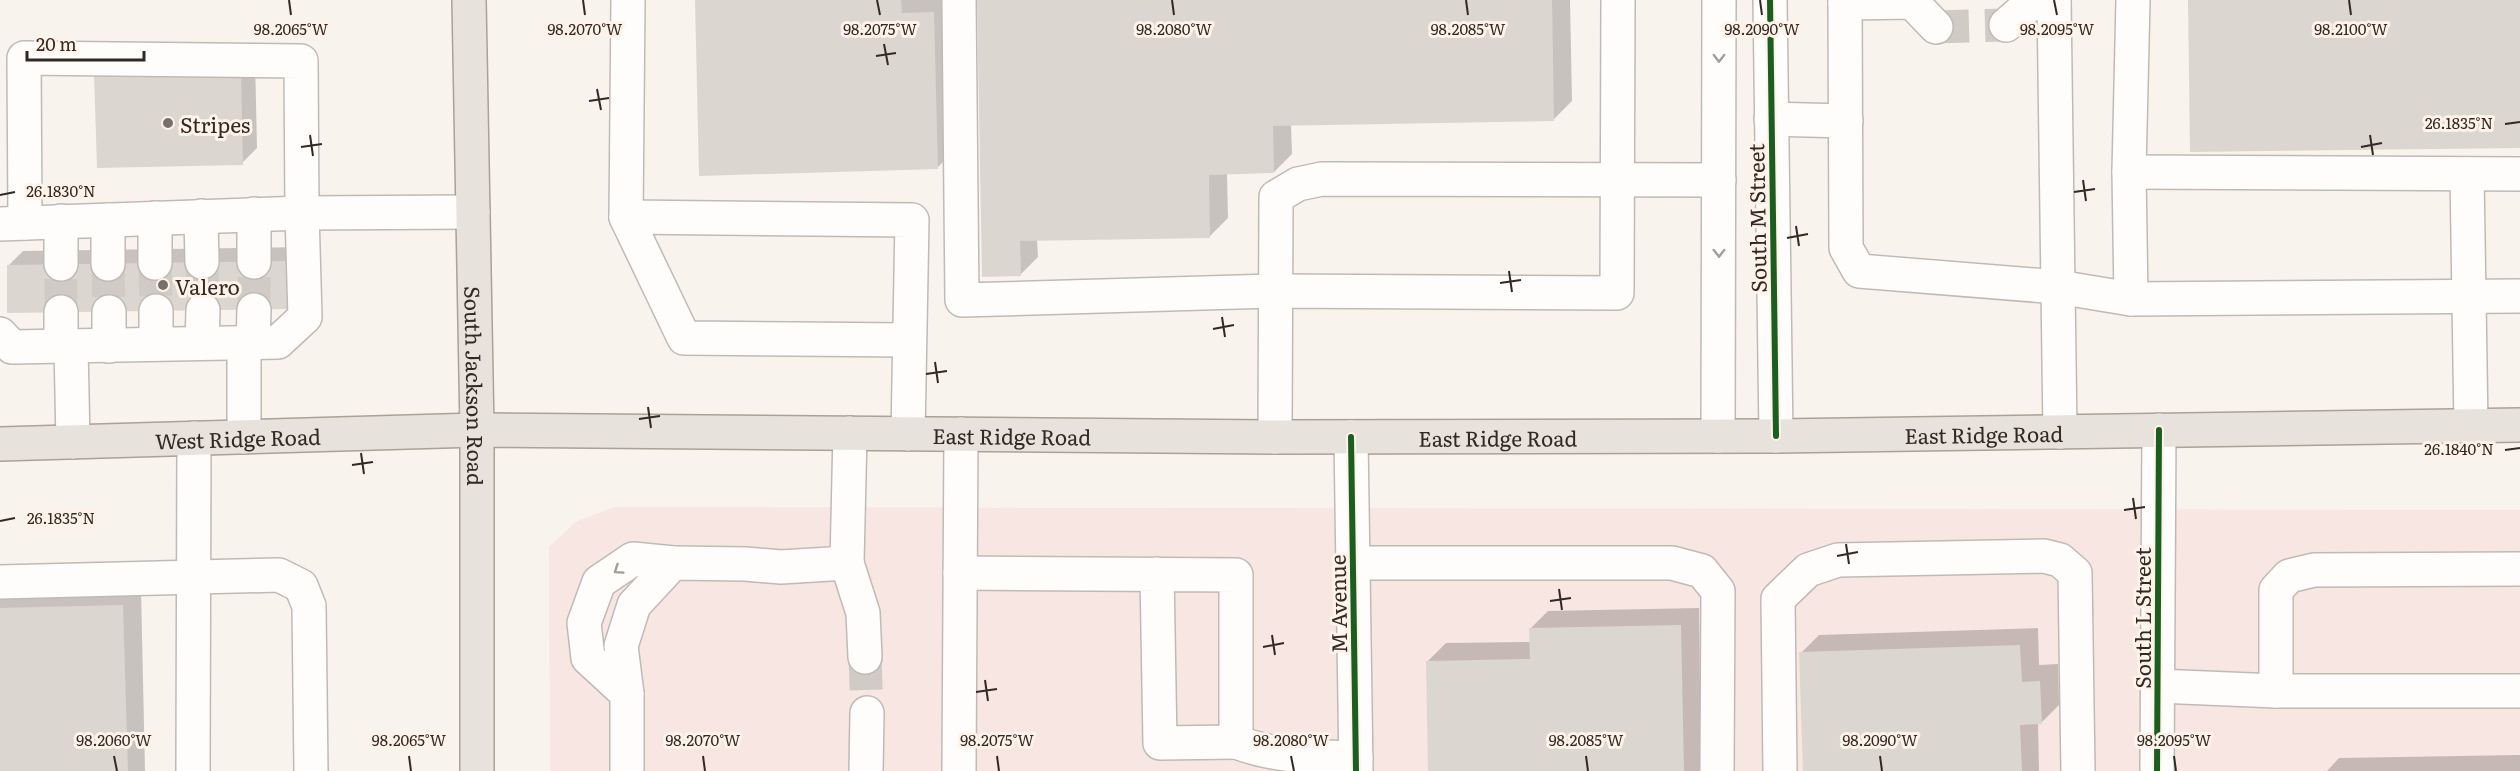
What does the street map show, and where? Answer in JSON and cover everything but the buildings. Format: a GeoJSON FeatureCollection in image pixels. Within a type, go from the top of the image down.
{"type":"FeatureCollection","features":[{"type":"Feature","properties":{"kind":"main road","name":"South Jackson Road"},"geometry":{"type":"LineString","coordinates":[[469,0],[477,430],[477,771]]}},
{"type":"Feature","properties":{"kind":"main road","name":"East Ridge Road"},"geometry":{"type":"LineString","coordinates":[[477,430],[1351,437],[1776,436],[2520,426]]}},
{"type":"Feature","properties":{"kind":"main road","name":"West Ridge Road"},"geometry":{"type":"LineString","coordinates":[[0,444],[477,430]]}},
{"type":"Feature","properties":{"kind":"street"},"geometry":{"type":"LineString","coordinates":[[627,0],[626,217],[684,338],[909,340]]}},
{"type":"Feature","properties":{"kind":"street"},"geometry":{"type":"LineString","coordinates":[[959,0],[962,300],[1275,291],[1617,293],[1618,0]]}},
{"type":"Feature","properties":{"kind":"street","name":"South M Street"},"geometry":{"type":"LineString","coordinates":[[1718,436],[1719,0]]}},
{"type":"Feature","properties":{"kind":"street","name":"South M Street"},"geometry":{"type":"LineString","coordinates":[[1770,0],[1776,436]]}},
{"type":"Feature","properties":{"kind":"street"},"geometry":{"type":"LineString","coordinates":[[2131,299],[2129,172],[2133,0]]}},
{"type":"Feature","properties":{"kind":"street"},"geometry":{"type":"LineString","coordinates":[[1925,8],[1845,1],[1846,248],[1859,271],[2058,287],[2131,299],[2520,296]]}},
{"type":"Feature","properties":{"kind":"street"},"geometry":{"type":"LineString","coordinates":[[2029,6],[2058,287],[2060,432]]}},
{"type":"Feature","properties":{"kind":"street"},"geometry":{"type":"LineString","coordinates":[[0,334],[12,347],[278,342],[305,316],[302,213],[301,61],[12,59],[13,223],[255,214],[302,213],[473,212]]}},
{"type":"Feature","properties":{"kind":"street"},"geometry":{"type":"LineString","coordinates":[[1771,119],[1846,121]]}},
{"type":"Feature","properties":{"kind":"street"},"geometry":{"type":"LineString","coordinates":[[2129,172],[2520,174]]}},
{"type":"Feature","properties":{"kind":"street"},"geometry":{"type":"LineString","coordinates":[[2467,174],[2471,426]]}},
{"type":"Feature","properties":{"kind":"street"},"geometry":{"type":"LineString","coordinates":[[1275,437],[1276,197],[1298,184],[1322,179],[1719,180]]}},
{"type":"Feature","properties":{"kind":"street"},"geometry":{"type":"LineString","coordinates":[[254,262],[255,214]]}},
{"type":"Feature","properties":{"kind":"street"},"geometry":{"type":"LineString","coordinates":[[201,216],[202,262]]}},
{"type":"Feature","properties":{"kind":"street"},"geometry":{"type":"LineString","coordinates":[[626,217],[912,220],[908,434]]}},
{"type":"Feature","properties":{"kind":"street"},"geometry":{"type":"LineString","coordinates":[[155,218],[155,263]]}},
{"type":"Feature","properties":{"kind":"street"},"geometry":{"type":"LineString","coordinates":[[108,220],[108,264]]}},
{"type":"Feature","properties":{"kind":"street"},"geometry":{"type":"LineString","coordinates":[[61,221],[61,264]]}},
{"type":"Feature","properties":{"kind":"street"},"geometry":{"type":"LineString","coordinates":[[202,310],[202,343]]}},
{"type":"Feature","properties":{"kind":"street"},"geometry":{"type":"LineString","coordinates":[[244,437],[249,342],[254,310]]}},
{"type":"Feature","properties":{"kind":"street"},"geometry":{"type":"LineString","coordinates":[[156,311],[156,344]]}},
{"type":"Feature","properties":{"kind":"street"},"geometry":{"type":"LineString","coordinates":[[61,312],[66,346],[73,442]]}},
{"type":"Feature","properties":{"kind":"street"},"geometry":{"type":"LineString","coordinates":[[109,312],[109,345]]}},
{"type":"Feature","properties":{"kind":"street","name":"South L Street"},"geometry":{"type":"LineString","coordinates":[[2157,771],[2159,430]]}},
{"type":"Feature","properties":{"kind":"street"},"geometry":{"type":"LineString","coordinates":[[850,433],[847,563],[863,613],[865,657]]}},
{"type":"Feature","properties":{"kind":"street"},"geometry":{"type":"LineString","coordinates":[[959,771],[961,434]]}},
{"type":"Feature","properties":{"kind":"street","name":"M Avenue"},"geometry":{"type":"LineString","coordinates":[[1351,437],[1356,764]]}},
{"type":"Feature","properties":{"kind":"street"},"geometry":{"type":"LineString","coordinates":[[193,771],[194,438]]}},
{"type":"Feature","properties":{"kind":"street"},"geometry":{"type":"LineString","coordinates":[[1780,771],[1778,599],[1808,570],[1838,560],[2044,556],[2060,560],[2075,573],[2078,771]]}},
{"type":"Feature","properties":{"kind":"street"},"geometry":{"type":"LineString","coordinates":[[627,771],[627,694],[621,646],[634,605],[673,563],[781,567],[847,563]]}},
{"type":"Feature","properties":{"kind":"street"},"geometry":{"type":"LineString","coordinates":[[1353,563],[1672,563],[1702,571],[1718,591],[1718,771]]}},
{"type":"Feature","properties":{"kind":"street"},"geometry":{"type":"LineString","coordinates":[[2276,691],[2276,590],[2289,576],[2314,570],[2520,569]]}},
{"type":"Feature","properties":{"kind":"street"},"geometry":{"type":"LineString","coordinates":[[960,573],[1236,575],[1236,742]]}},
{"type":"Feature","properties":{"kind":"street"},"geometry":{"type":"LineString","coordinates":[[1157,574],[1160,743],[1236,742],[1258,750],[1289,756],[1356,764]]}},
{"type":"Feature","properties":{"kind":"street"},"geometry":{"type":"LineString","coordinates":[[0,582],[279,575],[301,586],[309,606],[311,771]]}},
{"type":"Feature","properties":{"kind":"street"},"geometry":{"type":"LineString","coordinates":[[2158,686],[2276,691],[2520,691]]}},
{"type":"Feature","properties":{"kind":"street"},"geometry":{"type":"LineString","coordinates":[[866,771],[867,713]]}},
{"type":"Feature","properties":{"kind":"shaded area"},"geometry":{"type":"Polygon","coordinates":[[[615,507],[2520,510],[2520,771],[550,771],[549,547],[577,521],[615,507]]]}},
{"type":"Feature","properties":{"kind":"tunnel"},"geometry":{"type":"LineString","coordinates":[[1936,27],[2006,25]]}},
{"type":"Feature","properties":{"kind":"tunnel"},"geometry":{"type":"LineString","coordinates":[[202,262],[203,310]]}},
{"type":"Feature","properties":{"kind":"tunnel"},"geometry":{"type":"LineString","coordinates":[[254,262],[254,310]]}},
{"type":"Feature","properties":{"kind":"tunnel"},"geometry":{"type":"LineString","coordinates":[[155,263],[156,311]]}},
{"type":"Feature","properties":{"kind":"tunnel"},"geometry":{"type":"LineString","coordinates":[[61,264],[61,312]]}},
{"type":"Feature","properties":{"kind":"tunnel"},"geometry":{"type":"LineString","coordinates":[[108,264],[109,312]]}},
{"type":"Feature","properties":{"kind":"tunnel"},"geometry":{"type":"LineString","coordinates":[[865,657],[867,713]]}},
{"type":"Feature","properties":{"kind":"cycle path"},"geometry":{"type":"LineString","coordinates":[[1770,0],[1776,436]]}},
{"type":"Feature","properties":{"kind":"cycle path"},"geometry":{"type":"LineString","coordinates":[[2157,771],[2159,430]]}},
{"type":"Feature","properties":{"kind":"cycle path"},"geometry":{"type":"LineString","coordinates":[[1351,437],[1356,771]]}},
{"type":"Feature","properties":{"kind":"place","name":"Stripes"},"geometry":{"type":"Point","coordinates":[168,123]}},
{"type":"Feature","properties":{"kind":"place","name":"Valero"},"geometry":{"type":"Point","coordinates":[163,285]}}]}
